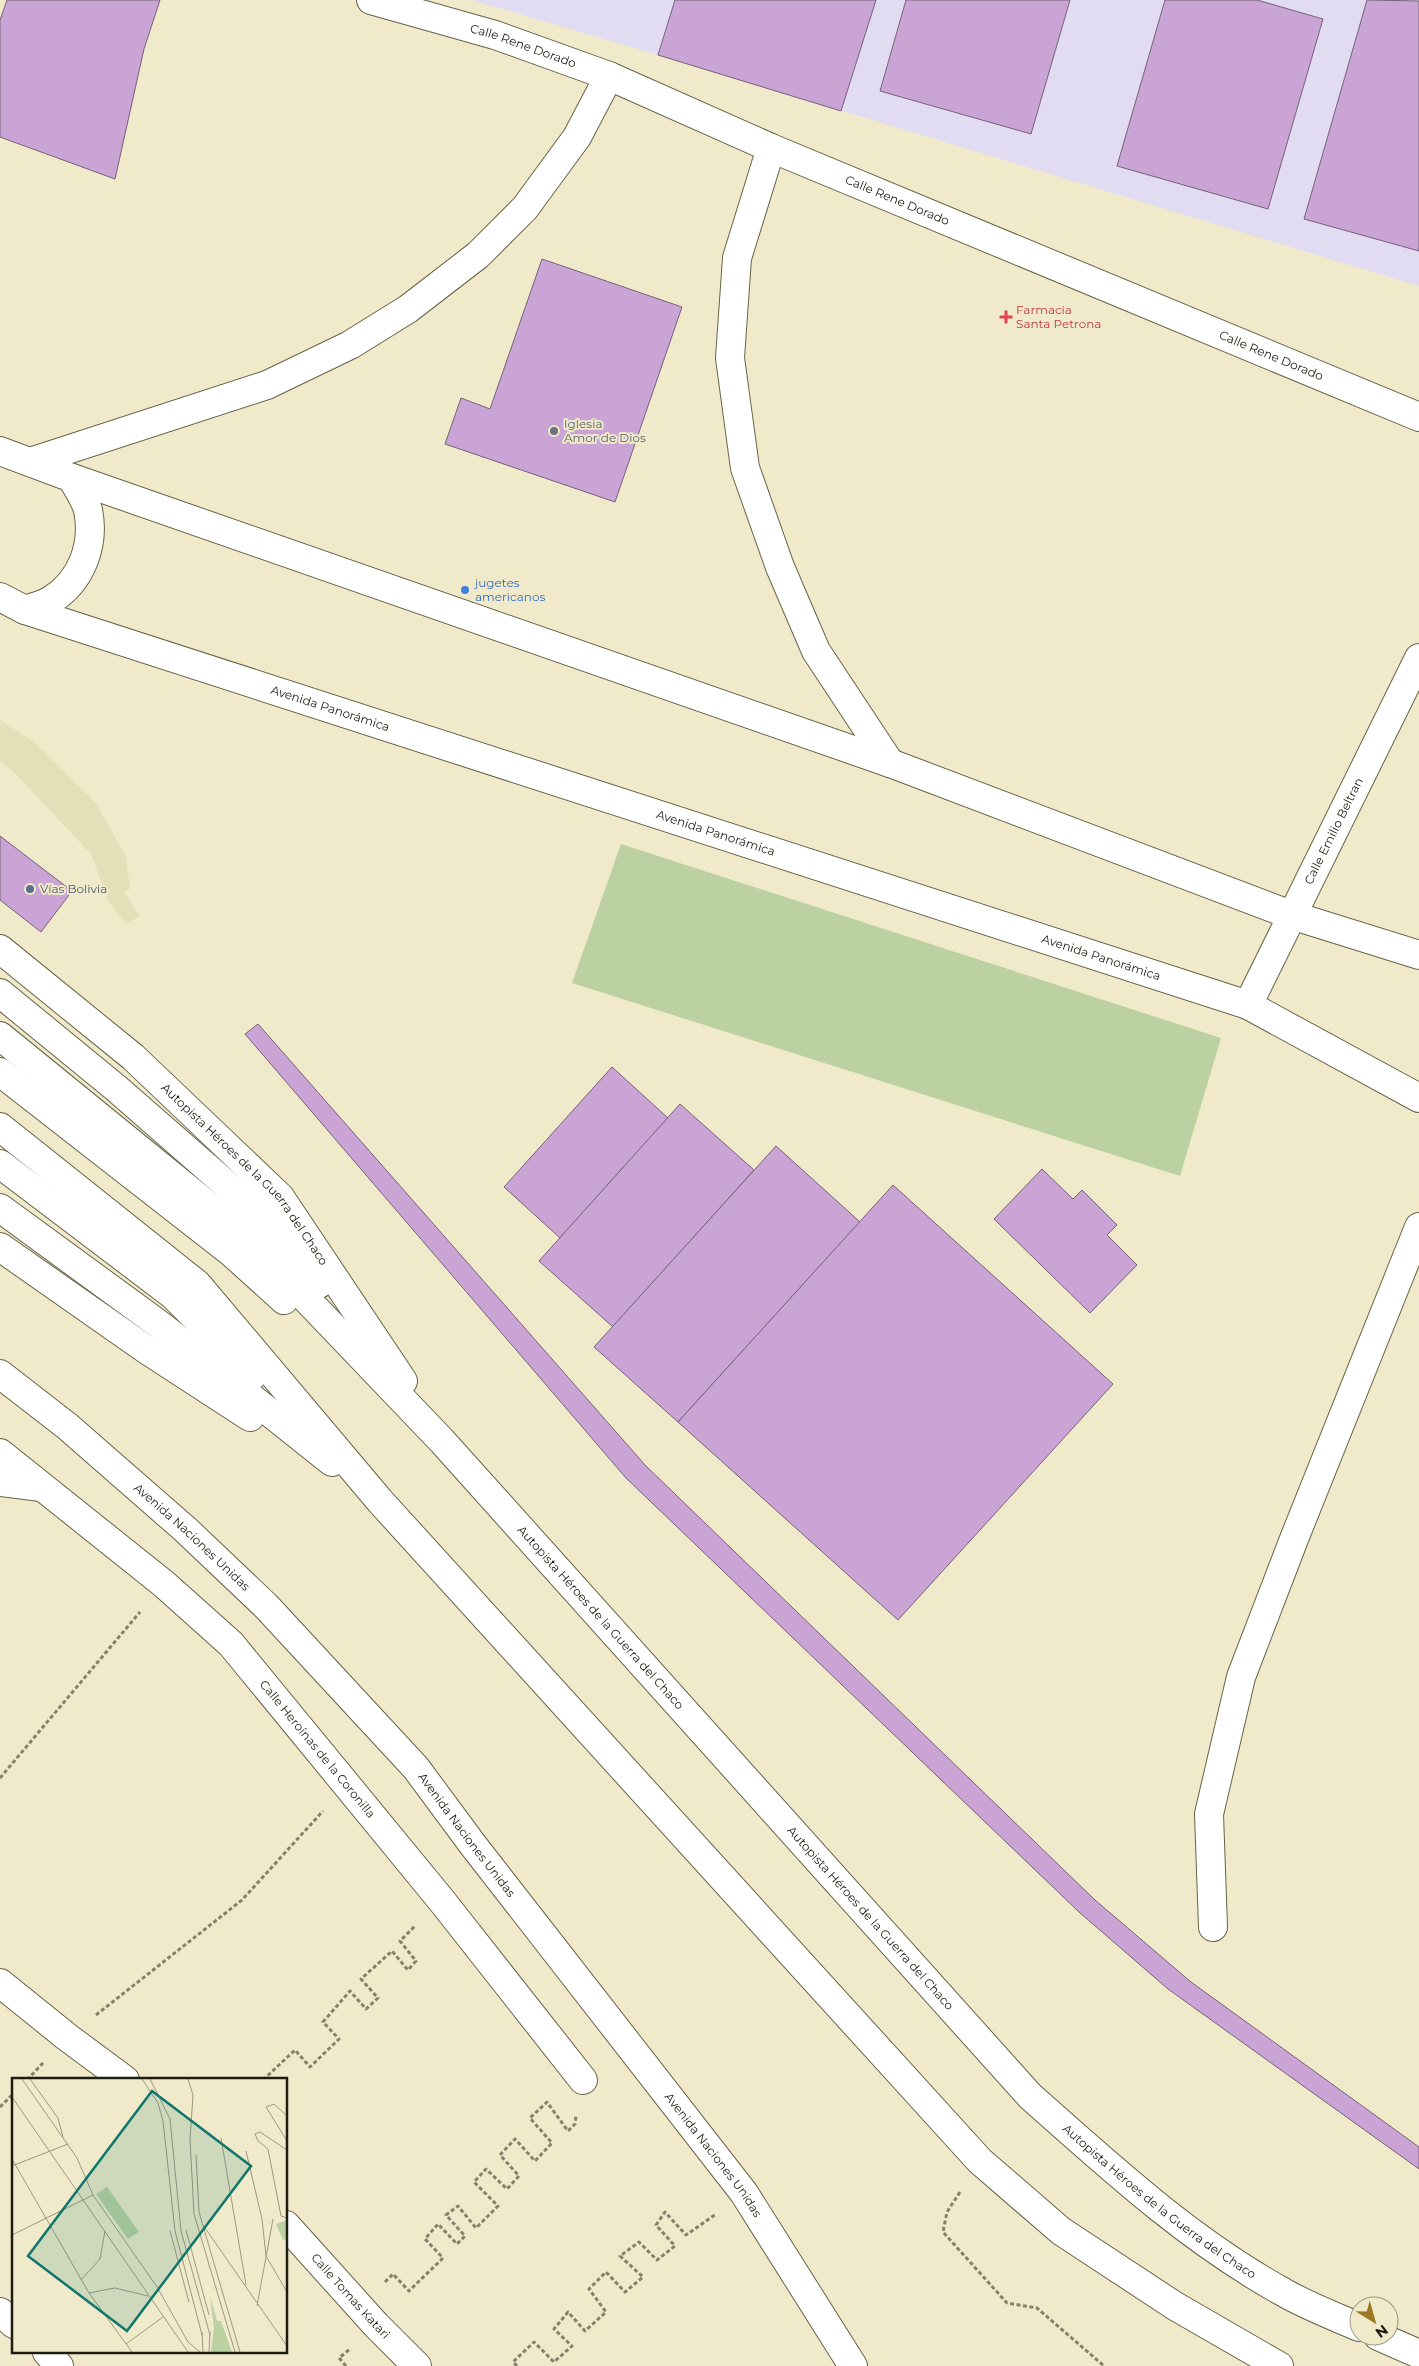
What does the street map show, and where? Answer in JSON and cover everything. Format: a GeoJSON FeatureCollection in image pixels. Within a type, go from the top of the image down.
{"type":"FeatureCollection","features":[{"type":"Feature","properties":{"kind":"main road","name":"Calle Rene Dorado"},"geometry":{"type":"LineString","coordinates":[[371,0],[494,35],[609,76],[770,148],[1419,417]]}},
{"type":"Feature","properties":{"kind":"main road"},"geometry":{"type":"LineString","coordinates":[[30,462],[267,385],[350,345],[408,309],[478,255],[525,208],[577,138],[609,76]]}},
{"type":"Feature","properties":{"kind":"main road"},"geometry":{"type":"LineString","coordinates":[[770,148],[737,258],[736,267],[730,358],[745,468],[780,568],[816,651],[890,763]]}},
{"type":"Feature","properties":{"kind":"main road"},"geometry":{"type":"LineString","coordinates":[[1,452],[890,763],[1292,915],[1419,956]]}},
{"type":"Feature","properties":{"kind":"main road"},"geometry":{"type":"LineString","coordinates":[[25,610],[50,600],[71,583],[85,560],[90,534],[87,508],[72,478]]}},
{"type":"Feature","properties":{"kind":"main road","name":"Avenida Panorámica"},"geometry":{"type":"LineString","coordinates":[[0,597],[25,610],[1248,1005],[1419,1098]]}},
{"type":"Feature","properties":{"kind":"main road","name":"Calle Emilio Beltran"},"geometry":{"type":"LineString","coordinates":[[1248,1005],[1419,658]]}},
{"type":"Feature","properties":{"kind":"main road"},"geometry":{"type":"LineString","coordinates":[[0,938],[35,978]]}},
{"type":"Feature","properties":{"kind":"main road","name":"Autopista Héroes de la Guerra del Chaco"},"geometry":{"type":"LineString","coordinates":[[0,949],[134,1056],[280,1197],[442,1440]]}},
{"type":"Feature","properties":{"kind":"main road","name":"Autopista Héroes de la Guerra del Chaco"},"geometry":{"type":"LineString","coordinates":[[0,993],[116,1088],[267,1220],[442,1440]]}},
{"type":"Feature","properties":{"kind":"main road","name":"Autopista Héroes de la Guerra del Chaco"},"geometry":{"type":"LineString","coordinates":[[0,1036],[247,1237],[442,1440],[1030,2096],[1112,2168],[1197,2238],[1283,2293],[1349,2323]]}},
{"type":"Feature","properties":{"kind":"main road","name":"Autopista Héroes de la Guerra del Chaco"},"geometry":{"type":"LineString","coordinates":[[0,1072],[232,1253],[442,1440]]}},
{"type":"Feature","properties":{"kind":"main road"},"geometry":{"type":"LineString","coordinates":[[0,1127],[197,1284],[380,1501],[980,2161],[1061,2231],[1176,2306],[1279,2366]]}},
{"type":"Feature","properties":{"kind":"main road"},"geometry":{"type":"LineString","coordinates":[[0,1164],[173,1295],[380,1501]]}},
{"type":"Feature","properties":{"kind":"main road"},"geometry":{"type":"LineString","coordinates":[[0,1208],[160,1325],[380,1501]]}},
{"type":"Feature","properties":{"kind":"main road"},"geometry":{"type":"LineString","coordinates":[[1214,1927],[1209,1814],[1241,1677],[1297,1530],[1419,1227]]}},
{"type":"Feature","properties":{"kind":"main road"},"geometry":{"type":"LineString","coordinates":[[0,1247],[147,1350],[380,1501]]}},
{"type":"Feature","properties":{"kind":"main road","name":"Avenida Naciones Unidas"},"geometry":{"type":"LineString","coordinates":[[0,1374],[67,1426],[222,1564],[266,1606],[416,1768],[744,2193],[853,2366]]}},
{"type":"Feature","properties":{"kind":"main road","name":"Calle Heroínas de la Coronilla"},"geometry":{"type":"LineString","coordinates":[[0,1453],[164,1584],[231,1644],[442,1901],[583,2080]]}},
{"type":"Feature","properties":{"kind":"main road"},"geometry":{"type":"LineString","coordinates":[[0,1482],[41,1487]]}},
{"type":"Feature","properties":{"kind":"main road"},"geometry":{"type":"LineString","coordinates":[[0,1983],[67,2038],[122,2078]]}},
{"type":"Feature","properties":{"kind":"main road","name":"Calle Tomas Katari"},"geometry":{"type":"LineString","coordinates":[[288,2227],[376,2325],[418,2366]]}},
{"type":"Feature","properties":{"kind":"main road"},"geometry":{"type":"LineString","coordinates":[[0,2312],[12,2322]]}},
{"type":"Feature","properties":{"kind":"main road"},"geometry":{"type":"LineString","coordinates":[[1399,2345],[1419,2354]]}},
{"type":"Feature","properties":{"kind":"main road"},"geometry":{"type":"LineString","coordinates":[[48,2354],[59,2366]]}},
{"type":"Feature","properties":{"kind":"path"},"geometry":{"type":"LineString","coordinates":[[0,1778],[164,1584]]}},
{"type":"Feature","properties":{"kind":"path"},"geometry":{"type":"LineString","coordinates":[[28,2078],[67,2038],[242,1900],[346,1784]]}},
{"type":"Feature","properties":{"kind":"path"},"geometry":{"type":"LineString","coordinates":[[265,2078],[295,2050],[310,2067],[339,2039],[323,2022],[350,1991],[366,2008],[378,1998],[361,1979],[392,1951],[408,1970],[416,1960],[400,1941],[442,1901]]}},
{"type":"Feature","properties":{"kind":"path"},"geometry":{"type":"LineString","coordinates":[[381,2287],[393,2274],[409,2291],[443,2258],[425,2238],[438,2224],[457,2244],[465,2236],[446,2215],[458,2206],[476,2228],[498,2206],[474,2182],[486,2169],[507,2189],[519,2176],[500,2155],[515,2140],[534,2161],[552,2143],[530,2118],[547,2102],[568,2131],[575,2124],[583,2080]]}},
{"type":"Feature","properties":{"kind":"path"},"geometry":{"type":"LineString","coordinates":[[0,2107],[12,2095]]}},
{"type":"Feature","properties":{"kind":"path"},"geometry":{"type":"LineString","coordinates":[[517,2366],[513,2362],[534,2342],[554,2362],[572,2346],[554,2329],[568,2312],[585,2330],[606,2312],[589,2289],[606,2272],[625,2292],[643,2277],[620,2256],[639,2242],[657,2260],[675,2246],[656,2225],[666,2212],[686,2235],[744,2193]]}},
{"type":"Feature","properties":{"kind":"path"},"geometry":{"type":"LineString","coordinates":[[948,2212],[943,2232],[1006,2303],[1037,2308],[1104,2366]]}},
{"type":"Feature","properties":{"kind":"path"},"geometry":{"type":"LineString","coordinates":[[346,2366],[339,2358],[376,2325]]}},
{"type":"Feature","properties":{"kind":"shaded area"},"geometry":{"type":"Polygon","coordinates":[[[472,0],[1419,0],[1419,286],[658,55],[472,0]]]}},
{"type":"Feature","properties":{"kind":"shaded area"},"geometry":{"type":"Polygon","coordinates":[[[0,720],[35,743],[95,802],[126,856],[130,889],[124,892],[140,916],[126,924],[108,901],[91,854],[12,770],[0,761],[0,720]]]}},
{"type":"Feature","properties":{"kind":"green space"},"geometry":{"type":"Polygon","coordinates":[[[621,844],[1221,1038],[1180,1176],[572,983],[621,844]]]}},
{"type":"Feature","properties":{"kind":"building"},"geometry":{"type":"Polygon","coordinates":[[[7,0],[160,0],[144,49],[115,179],[0,137],[0,20],[7,0]]]}},
{"type":"Feature","properties":{"kind":"building"},"geometry":{"type":"Polygon","coordinates":[[[675,0],[876,0],[841,111],[658,55],[675,0]]]}},
{"type":"Feature","properties":{"kind":"building"},"geometry":{"type":"Polygon","coordinates":[[[906,0],[1070,0],[1031,134],[880,91],[906,0]]]}},
{"type":"Feature","properties":{"kind":"building"},"geometry":{"type":"Polygon","coordinates":[[[1165,0],[1257,0],[1323,19],[1268,209],[1117,166],[1165,0]]]}},
{"type":"Feature","properties":{"kind":"building"},"geometry":{"type":"Polygon","coordinates":[[[1367,0],[1419,1],[1419,251],[1304,219],[1367,0]]]}},
{"type":"Feature","properties":{"kind":"building"},"geometry":{"type":"Polygon","coordinates":[[[542,259],[682,307],[615,502],[445,444],[461,398],[490,409],[542,259]]]}},
{"type":"Feature","properties":{"kind":"building"},"geometry":{"type":"Polygon","coordinates":[[[0,836],[72,891],[41,932],[0,900],[0,836]]]}},
{"type":"Feature","properties":{"kind":"building"},"geometry":{"type":"Polygon","coordinates":[[[258,1024],[645,1465],[1095,1900],[1191,1982],[1419,2147],[1419,2169],[1168,1989],[1079,1912],[626,1478],[245,1034],[258,1024]]]}},
{"type":"Feature","properties":{"kind":"building"},"geometry":{"type":"Polygon","coordinates":[[[612,1067],[668,1118],[560,1238],[504,1187],[612,1067]]]}},
{"type":"Feature","properties":{"kind":"building"},"geometry":{"type":"Polygon","coordinates":[[[680,1104],[754,1170],[613,1327],[539,1261],[680,1104]]]}},
{"type":"Feature","properties":{"kind":"building"},"geometry":{"type":"Polygon","coordinates":[[[776,1146],[860,1222],[678,1422],[594,1347],[776,1146]]]}},
{"type":"Feature","properties":{"kind":"building"},"geometry":{"type":"Polygon","coordinates":[[[1042,1169],[1073,1199],[1082,1190],[1117,1225],[1107,1235],[1137,1265],[1090,1313],[994,1219],[1042,1169]]]}},
{"type":"Feature","properties":{"kind":"building"},"geometry":{"type":"Polygon","coordinates":[[[893,1185],[1113,1384],[898,1620],[678,1422],[893,1185]]]}},
{"type":"Feature","properties":{"kind":"place","name":"Farmacia Santa Petrona"},"geometry":{"type":"Point","coordinates":[1006,317]}},
{"type":"Feature","properties":{"kind":"place","name":"Iglesia Amor de Dios"},"geometry":{"type":"Point","coordinates":[554,431]}},
{"type":"Feature","properties":{"kind":"place","name":"jugetes americanos"},"geometry":{"type":"Point","coordinates":[465,590]}},
{"type":"Feature","properties":{"kind":"place","name":"Vías Bolivia"},"geometry":{"type":"Point","coordinates":[30,889]}}]}
